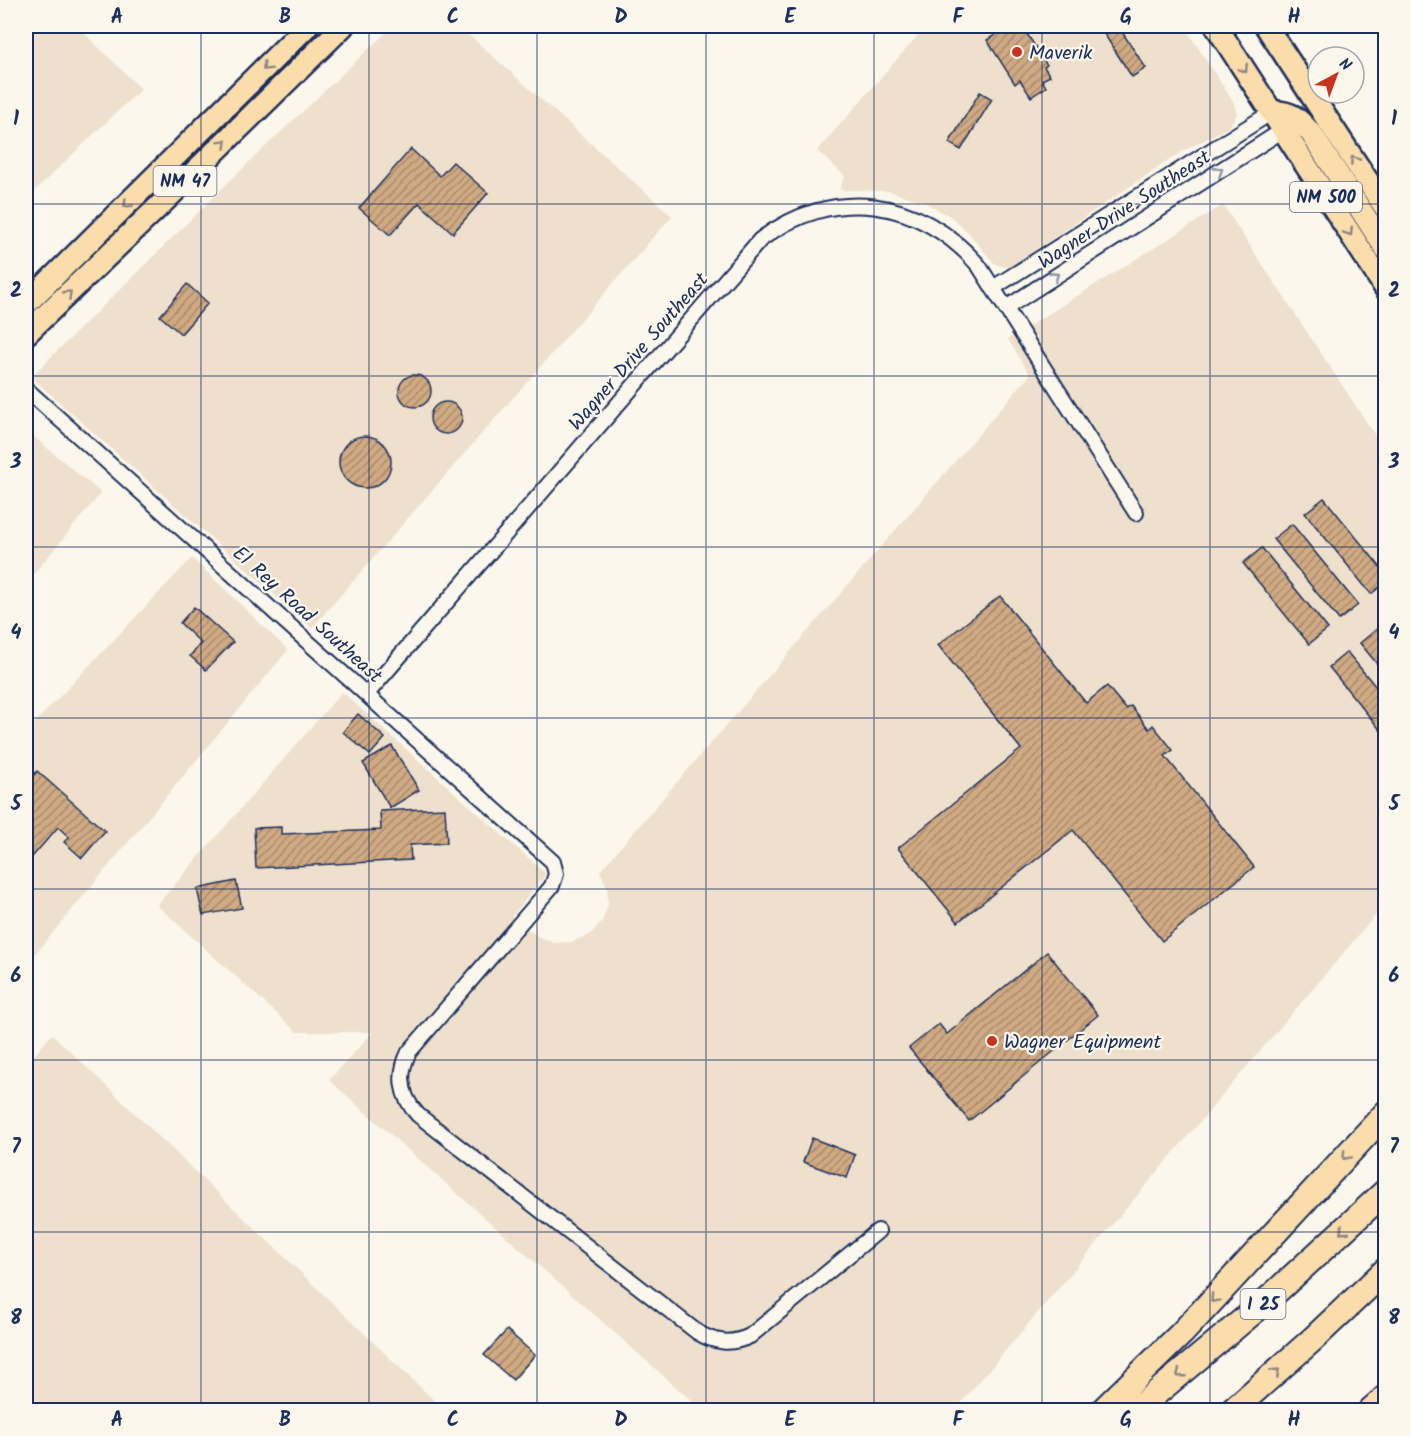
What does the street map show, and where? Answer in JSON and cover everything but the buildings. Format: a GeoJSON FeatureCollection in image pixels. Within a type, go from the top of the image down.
{"type":"FeatureCollection","features":[{"type":"Feature","properties":{"kind":"highway"},"geometry":{"type":"LineString","coordinates":[[1103,1410],[1156,1361],[1386,1113]]}},
{"type":"Feature","properties":{"kind":"highway","name":"I 25"},"geometry":{"type":"LineString","coordinates":[[1136,1410],[1265,1302],[1386,1191]]}},
{"type":"Feature","properties":{"kind":"highway"},"geometry":{"type":"LineString","coordinates":[[1233,1410],[1386,1270]]}},
{"type":"Feature","properties":{"kind":"highway"},"geometry":{"type":"LineString","coordinates":[[1371,1410],[1386,1396]]}},
{"type":"Feature","properties":{"kind":"main road","name":"NM 47"},"geometry":{"type":"LineString","coordinates":[[26,304],[307,26]]}},
{"type":"Feature","properties":{"kind":"main road","name":"NM 47"},"geometry":{"type":"LineString","coordinates":[[26,334],[343,26]]}},
{"type":"Feature","properties":{"kind":"main road","name":"NM 500"},"geometry":{"type":"LineString","coordinates":[[1216,26],[1384,290]]}},
{"type":"Feature","properties":{"kind":"main road","name":"NM 500"},"geometry":{"type":"LineString","coordinates":[[1266,26],[1386,209]]}},
{"type":"Feature","properties":{"kind":"main road"},"geometry":{"type":"LineString","coordinates":[[1277,121],[1285,112],[1311,133],[1386,249]]}},
{"type":"Feature","properties":{"kind":"street","name":"Wagner Drive Southeast"},"geometry":{"type":"LineString","coordinates":[[993,288],[1277,121]]}},
{"type":"Feature","properties":{"kind":"street","name":"Wagner Drive Southeast"},"geometry":{"type":"LineString","coordinates":[[367,694],[752,249],[772,231],[801,216],[831,207],[864,205],[897,210],[928,223],[956,242],[979,266],[1006,308],[1277,121]]}},
{"type":"Feature","properties":{"kind":"street"},"geometry":{"type":"LineString","coordinates":[[1006,308],[1136,513]]}},
{"type":"Feature","properties":{"kind":"street","name":"El Rey Road Southeast"},"geometry":{"type":"LineString","coordinates":[[26,389],[553,862],[556,874],[552,886],[409,1052],[402,1069],[402,1078],[404,1094],[412,1109],[697,1332],[713,1341],[732,1342],[750,1336],[878,1231]]}},
{"type":"Feature","properties":{"kind":"shaded area"},"geometry":{"type":"Polygon","coordinates":[[[26,26],[77,26],[141,89],[26,199],[26,26]]]}},
{"type":"Feature","properties":{"kind":"shaded area"},"geometry":{"type":"Polygon","coordinates":[[[393,26],[459,26],[672,216],[312,628],[31,377],[242,169],[393,26]]]}},
{"type":"Feature","properties":{"kind":"shaded area"},"geometry":{"type":"Polygon","coordinates":[[[926,26],[1184,26],[1234,103],[1237,114],[1229,127],[1183,151],[1010,267],[1001,266],[994,263],[967,231],[951,217],[922,201],[888,191],[839,190],[845,176],[817,151],[926,26]]]}},
{"type":"Feature","properties":{"kind":"shaded area"},"geometry":{"type":"Polygon","coordinates":[[[1223,205],[1385,450],[1385,904],[955,1410],[702,1410],[329,1080],[373,1032],[297,1032],[157,905],[342,692],[546,874],[512,916],[537,936],[554,943],[572,942],[589,935],[602,922],[608,905],[607,887],[600,871],[1030,375],[1008,339],[1223,205]]]}},
{"type":"Feature","properties":{"kind":"shaded area"},"geometry":{"type":"Polygon","coordinates":[[[26,430],[101,493],[26,583],[26,430]]]}},
{"type":"Feature","properties":{"kind":"shaded area"},"geometry":{"type":"Polygon","coordinates":[[[192,558],[288,650],[31,959],[26,955],[26,732],[192,558]]]}},
{"type":"Feature","properties":{"kind":"shaded area"},"geometry":{"type":"Polygon","coordinates":[[[52,1034],[444,1410],[26,1410],[26,1065],[52,1034]]]}},
{"type":"Feature","properties":{"kind":"place","name":"Maverik"},"geometry":{"type":"Point","coordinates":[1017,52]}},
{"type":"Feature","properties":{"kind":"place","name":"Wagner Equipment"},"geometry":{"type":"Point","coordinates":[992,1041]}}]}
